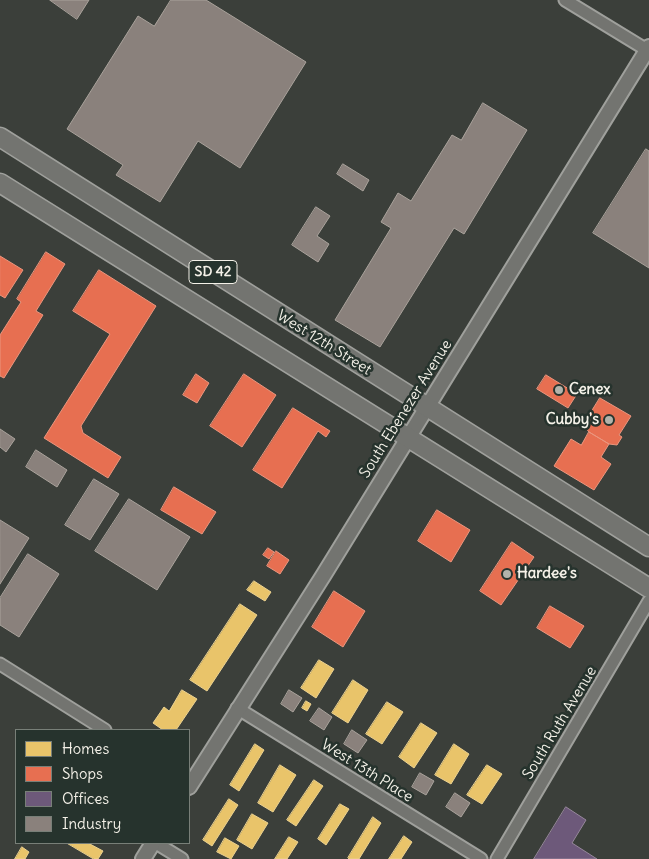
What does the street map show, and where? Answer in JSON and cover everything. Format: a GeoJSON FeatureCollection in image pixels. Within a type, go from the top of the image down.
{"type":"FeatureCollection","features":[{"type":"Feature","properties":{"kind":"main road","name":"West 12th Street"},"geometry":{"type":"LineString","coordinates":[[0,137],[427,407],[648,544]]}},
{"type":"Feature","properties":{"kind":"main road","name":"SD 42"},"geometry":{"type":"LineString","coordinates":[[0,183],[649,588]]}},
{"type":"Feature","properties":{"kind":"street"},"geometry":{"type":"LineString","coordinates":[[565,0],[648,48]]}},
{"type":"Feature","properties":{"kind":"street","name":"South Ebenezer Avenue"},"geometry":{"type":"LineString","coordinates":[[190,782],[323,576],[648,48]]}},
{"type":"Feature","properties":{"kind":"street","name":"South Ruth Avenue"},"geometry":{"type":"LineString","coordinates":[[497,859],[649,602]]}},
{"type":"Feature","properties":{"kind":"street"},"geometry":{"type":"LineString","coordinates":[[0,664],[103,729]]}},
{"type":"Feature","properties":{"kind":"street","name":"West 13th Place"},"geometry":{"type":"LineString","coordinates":[[237,708],[481,859]]}},
{"type":"Feature","properties":{"kind":"street"},"geometry":{"type":"LineString","coordinates":[[143,859],[153,844]]}},
{"type":"Feature","properties":{"kind":"street"},"geometry":{"type":"LineString","coordinates":[[156,844],[182,859]]}},
{"type":"Feature","properties":{"kind":"building: Homes"},"geometry":{"type":"Polygon","coordinates":[[[254,581],[271,592],[265,601],[247,590],[254,581]]]}},
{"type":"Feature","properties":{"kind":"building: Homes"},"geometry":{"type":"Polygon","coordinates":[[[240,604],[257,615],[207,691],[190,680],[240,604]]]}},
{"type":"Feature","properties":{"kind":"building: Homes"},"geometry":{"type":"Polygon","coordinates":[[[319,660],[334,669],[316,698],[301,688],[319,660]]]}},
{"type":"Feature","properties":{"kind":"building: Homes"},"geometry":{"type":"Polygon","coordinates":[[[353,680],[368,690],[348,723],[332,713],[353,680]]]}},
{"type":"Feature","properties":{"kind":"building: Homes"},"geometry":{"type":"Polygon","coordinates":[[[182,690],[197,699],[177,729],[162,729],[153,723],[164,707],[169,711],[182,690]]]}},
{"type":"Feature","properties":{"kind":"building: Homes"},"geometry":{"type":"Polygon","coordinates":[[[306,701],[311,704],[307,711],[302,708],[306,701]]]}},
{"type":"Feature","properties":{"kind":"building: Homes"},"geometry":{"type":"Polygon","coordinates":[[[387,702],[403,712],[382,744],[366,734],[387,702]]]}},
{"type":"Feature","properties":{"kind":"building: Homes"},"geometry":{"type":"Polygon","coordinates":[[[421,723],[437,733],[414,768],[399,757],[421,723]]]}},
{"type":"Feature","properties":{"kind":"building: Homes"},"geometry":{"type":"Polygon","coordinates":[[[255,744],[264,750],[239,791],[230,785],[255,744]]]}},
{"type":"Feature","properties":{"kind":"building: Homes"},"geometry":{"type":"Polygon","coordinates":[[[454,744],[469,754],[451,784],[435,775],[454,744]]]}},
{"type":"Feature","properties":{"kind":"building: Homes"},"geometry":{"type":"Polygon","coordinates":[[[280,765],[296,775],[273,812],[258,803],[280,765]]]}},
{"type":"Feature","properties":{"kind":"building: Homes"},"geometry":{"type":"Polygon","coordinates":[[[487,765],[502,774],[482,804],[467,795],[487,765]]]}},
{"type":"Feature","properties":{"kind":"building: Homes"},"geometry":{"type":"Polygon","coordinates":[[[314,780],[323,786],[296,826],[287,820],[314,780]]]}},
{"type":"Feature","properties":{"kind":"building: Homes"},"geometry":{"type":"Polygon","coordinates":[[[229,799],[238,805],[212,846],[203,840],[229,799]]]}},
{"type":"Feature","properties":{"kind":"building: Homes"},"geometry":{"type":"Polygon","coordinates":[[[340,804],[349,809],[326,845],[318,839],[340,804]]]}},
{"type":"Feature","properties":{"kind":"building: Homes"},"geometry":{"type":"Polygon","coordinates":[[[252,814],[268,823],[252,849],[237,840],[252,814]]]}},
{"type":"Feature","properties":{"kind":"building: Homes"},"geometry":{"type":"Polygon","coordinates":[[[373,817],[381,823],[359,859],[349,859],[348,858],[373,817]]]}},
{"type":"Feature","properties":{"kind":"building: Homes"},"geometry":{"type":"Polygon","coordinates":[[[404,836],[412,842],[401,859],[389,859],[404,836]]]}},
{"type":"Feature","properties":{"kind":"building: Homes"},"geometry":{"type":"Polygon","coordinates":[[[289,837],[298,842],[287,859],[275,859],[289,837]]]}},
{"type":"Feature","properties":{"kind":"building: Homes"},"geometry":{"type":"Polygon","coordinates":[[[225,838],[239,846],[231,859],[217,852],[225,838]]]}},
{"type":"Feature","properties":{"kind":"building: Homes"},"geometry":{"type":"Polygon","coordinates":[[[69,844],[90,844],[103,851],[98,859],[94,859],[69,844]]]}},
{"type":"Feature","properties":{"kind":"building: Homes"},"geometry":{"type":"Polygon","coordinates":[[[22,847],[29,852],[25,859],[15,859],[22,847]]]}},
{"type":"Feature","properties":{"kind":"building: Shops"},"geometry":{"type":"Polygon","coordinates":[[[46,252],[65,264],[36,311],[43,315],[4,378],[0,376],[0,335],[21,302],[17,299],[46,252]]]}},
{"type":"Feature","properties":{"kind":"building: Shops"},"geometry":{"type":"Polygon","coordinates":[[[0,256],[23,270],[5,298],[0,295],[0,256]]]}},
{"type":"Feature","properties":{"kind":"building: Shops"},"geometry":{"type":"Polygon","coordinates":[[[99,270],[156,306],[81,426],[83,433],[121,457],[108,478],[44,438],[110,334],[73,311],[99,270]]]}},
{"type":"Feature","properties":{"kind":"building: Shops"},"geometry":{"type":"Polygon","coordinates":[[[196,374],[209,383],[197,403],[183,395],[196,374]]]}},
{"type":"Feature","properties":{"kind":"building: Shops"},"geometry":{"type":"Polygon","coordinates":[[[244,374],[276,395],[242,447],[210,426],[244,374]]]}},
{"type":"Feature","properties":{"kind":"building: Shops"},"geometry":{"type":"Polygon","coordinates":[[[546,375],[577,394],[568,408],[537,389],[546,375]]]}},
{"type":"Feature","properties":{"kind":"building: Shops"},"geometry":{"type":"Polygon","coordinates":[[[600,398],[631,416],[619,435],[622,437],[617,445],[609,444],[589,432],[581,423],[600,398]]]}},
{"type":"Feature","properties":{"kind":"building: Shops"},"geometry":{"type":"Polygon","coordinates":[[[293,408],[330,431],[326,437],[318,431],[282,488],[253,470],[293,408]]]}},
{"type":"Feature","properties":{"kind":"building: Shops"},"geometry":{"type":"Polygon","coordinates":[[[589,432],[609,444],[601,457],[611,464],[594,490],[554,466],[571,439],[581,445],[589,432]]]}},
{"type":"Feature","properties":{"kind":"building: Shops"},"geometry":{"type":"Polygon","coordinates":[[[174,487],[216,512],[202,534],[161,510],[174,487]]]}},
{"type":"Feature","properties":{"kind":"building: Shops"},"geometry":{"type":"Polygon","coordinates":[[[437,510],[470,530],[451,562],[418,541],[437,510]]]}},
{"type":"Feature","properties":{"kind":"building: Shops","name":"Hardee's"},"geometry":{"type":"Polygon","coordinates":[[[512,542],[534,557],[501,605],[480,591],[512,542]]]}},
{"type":"Feature","properties":{"kind":"building: Shops"},"geometry":{"type":"Polygon","coordinates":[[[268,548],[274,552],[269,559],[263,555],[268,548]]]}},
{"type":"Feature","properties":{"kind":"building: Shops"},"geometry":{"type":"Polygon","coordinates":[[[276,551],[289,560],[280,574],[267,566],[276,551]]]}},
{"type":"Feature","properties":{"kind":"building: Shops"},"geometry":{"type":"Polygon","coordinates":[[[334,591],[365,611],[343,647],[312,627],[334,591]]]}},
{"type":"Feature","properties":{"kind":"building: Shops"},"geometry":{"type":"Polygon","coordinates":[[[550,606],[584,626],[570,648],[537,628],[550,606]]]}},
{"type":"Feature","properties":{"kind":"building: Offices"},"geometry":{"type":"Polygon","coordinates":[[[566,807],[586,820],[572,843],[597,859],[534,859],[566,807]]]}},
{"type":"Feature","properties":{"kind":"building: Industry"},"geometry":{"type":"Polygon","coordinates":[[[50,0],[89,0],[77,19],[50,0]]]}},
{"type":"Feature","properties":{"kind":"building: Industry"},"geometry":{"type":"Polygon","coordinates":[[[171,0],[206,0],[306,62],[240,168],[198,141],[160,202],[116,175],[123,165],[67,129],[138,16],[154,26],[171,0]]]}},
{"type":"Feature","properties":{"kind":"building: Industry"},"geometry":{"type":"Polygon","coordinates":[[[483,103],[527,130],[464,234],[454,228],[380,347],[335,320],[391,228],[381,222],[398,193],[411,201],[452,135],[461,140],[483,103]]]}},
{"type":"Feature","properties":{"kind":"building: Industry"},"geometry":{"type":"Polygon","coordinates":[[[646,149],[649,151],[649,268],[593,233],[646,149]]]}},
{"type":"Feature","properties":{"kind":"building: Industry"},"geometry":{"type":"Polygon","coordinates":[[[343,164],[369,180],[363,191],[337,174],[343,164]]]}},
{"type":"Feature","properties":{"kind":"building: Industry"},"geometry":{"type":"Polygon","coordinates":[[[316,207],[330,216],[317,236],[329,244],[318,262],[292,245],[316,207]]]}},
{"type":"Feature","properties":{"kind":"building: Industry"},"geometry":{"type":"Polygon","coordinates":[[[0,429],[15,439],[6,452],[0,447],[0,429]]]}},
{"type":"Feature","properties":{"kind":"building: Industry"},"geometry":{"type":"Polygon","coordinates":[[[36,450],[67,470],[57,487],[26,467],[36,450]]]}},
{"type":"Feature","properties":{"kind":"building: Industry"},"geometry":{"type":"Polygon","coordinates":[[[94,479],[119,494],[90,540],[65,525],[94,479]]]}},
{"type":"Feature","properties":{"kind":"building: Industry"},"geometry":{"type":"Polygon","coordinates":[[[129,499],[190,537],[157,590],[95,551],[129,499]]]}},
{"type":"Feature","properties":{"kind":"building: Industry"},"geometry":{"type":"Polygon","coordinates":[[[0,520],[29,538],[0,584],[0,520]]]}},
{"type":"Feature","properties":{"kind":"building: Industry"},"geometry":{"type":"Polygon","coordinates":[[[28,554],[59,574],[19,637],[0,625],[0,598],[28,554]]]}},
{"type":"Feature","properties":{"kind":"building: Industry"},"geometry":{"type":"Polygon","coordinates":[[[289,690],[302,698],[293,712],[281,704],[289,690]]]}},
{"type":"Feature","properties":{"kind":"building: Industry"},"geometry":{"type":"Polygon","coordinates":[[[319,708],[332,717],[324,730],[310,721],[319,708]]]}},
{"type":"Feature","properties":{"kind":"building: Industry"},"geometry":{"type":"Polygon","coordinates":[[[352,730],[367,740],[358,753],[344,744],[352,730]]]}},
{"type":"Feature","properties":{"kind":"building: Industry"},"geometry":{"type":"Polygon","coordinates":[[[420,773],[434,781],[426,795],[412,787],[420,773]]]}},
{"type":"Feature","properties":{"kind":"building: Industry"},"geometry":{"type":"Polygon","coordinates":[[[455,793],[470,803],[461,817],[446,807],[455,793]]]}},
{"type":"Feature","properties":{"kind":"place","name":"Cenex"},"geometry":{"type":"Point","coordinates":[559,390]}},
{"type":"Feature","properties":{"kind":"place","name":"Cubby's"},"geometry":{"type":"Point","coordinates":[609,420]}},
{"type":"Feature","properties":{"kind":"place","name":"Hardee's"},"geometry":{"type":"Point","coordinates":[507,574]}}]}
